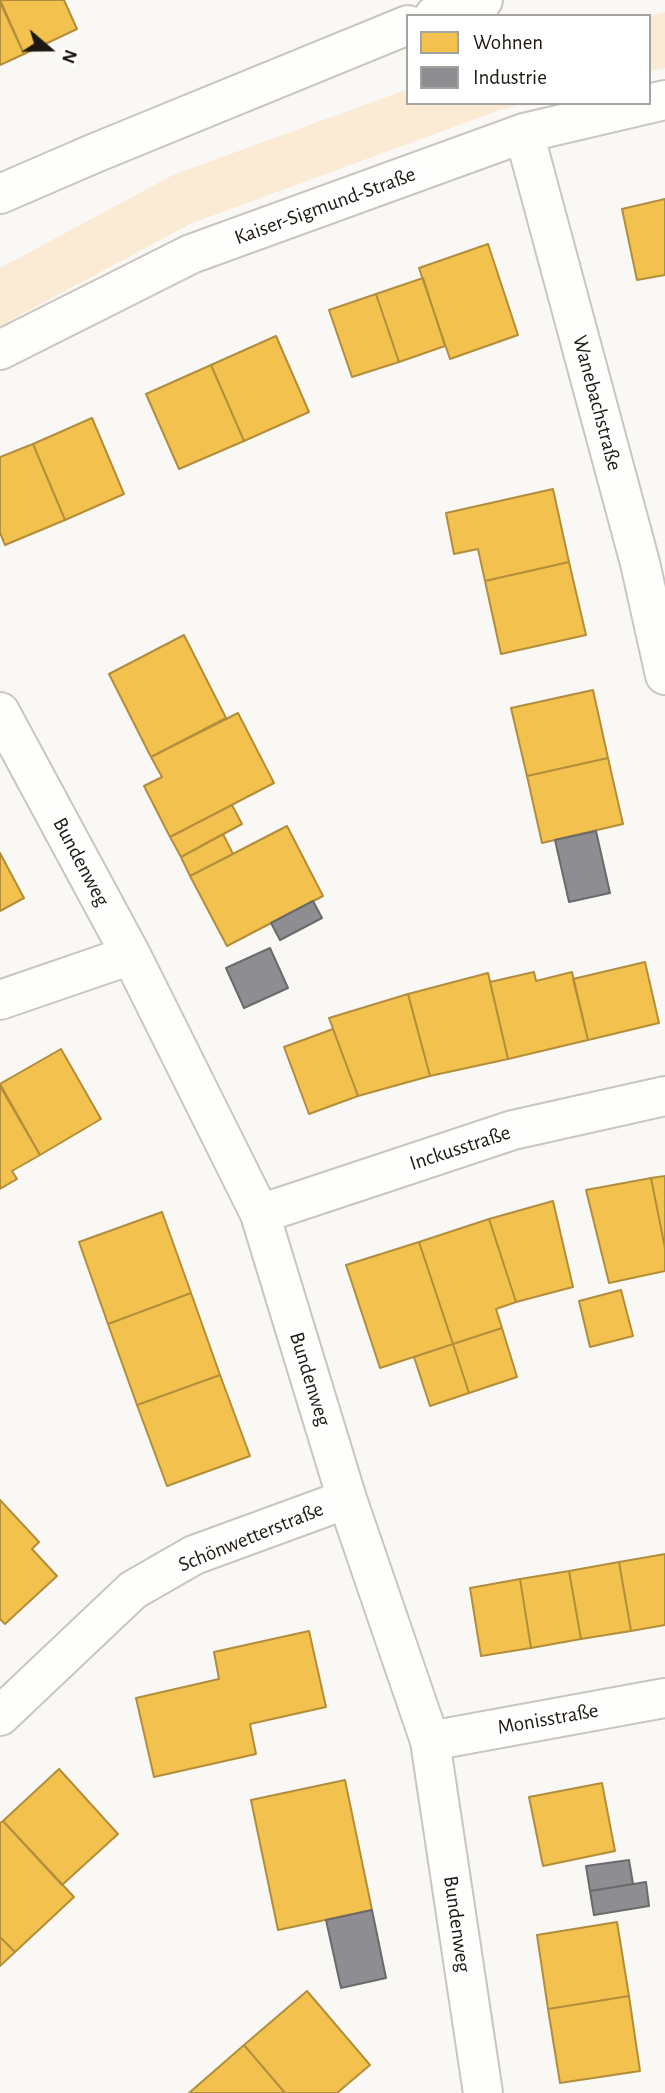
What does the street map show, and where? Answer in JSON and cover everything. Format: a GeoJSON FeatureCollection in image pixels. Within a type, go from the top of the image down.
{"type":"FeatureCollection","features":[{"type":"Feature","properties":{"kind":"street"},"geometry":{"type":"LineString","coordinates":[[440,14],[483,0]]}},
{"type":"Feature","properties":{"kind":"street"},"geometry":{"type":"LineString","coordinates":[[0,194],[107,147],[406,25]]}},
{"type":"Feature","properties":{"kind":"street","name":"Kaiser-Sigmund-Straße"},"geometry":{"type":"LineString","coordinates":[[0,350],[191,254],[524,133],[644,105]]}},
{"type":"Feature","properties":{"kind":"street","name":"Wanebachstraße"},"geometry":{"type":"LineString","coordinates":[[524,133],[640,562],[665,675]]}},
{"type":"Feature","properties":{"kind":"street","name":"Bundenweg"},"geometry":{"type":"LineString","coordinates":[[0,712],[131,955],[260,1214],[347,1499],[430,1741],[483,2093]]}},
{"type":"Feature","properties":{"kind":"street"},"geometry":{"type":"LineString","coordinates":[[0,1000],[131,955]]}},
{"type":"Feature","properties":{"kind":"street","name":"Inckusstraße"},"geometry":{"type":"LineString","coordinates":[[260,1214],[513,1130],[665,1096]]}},
{"type":"Feature","properties":{"kind":"street","name":"Schönwetterstraße"},"geometry":{"type":"LineString","coordinates":[[0,1716],[133,1590],[194,1555],[347,1499]]}},
{"type":"Feature","properties":{"kind":"street","name":"Monisstraße"},"geometry":{"type":"LineString","coordinates":[[430,1741],[665,1698]]}},
{"type":"Feature","properties":{"kind":"shaded area"},"geometry":{"type":"Polygon","coordinates":[[[665,12],[665,68],[651,71],[651,16],[665,12]]]}},
{"type":"Feature","properties":{"kind":"shaded area"},"geometry":{"type":"Polygon","coordinates":[[[406,90],[406,105],[519,105],[190,224],[0,326],[0,268],[173,175],[406,90]]]}},
{"type":"Feature","properties":{"kind":"building: Wohnen"},"geometry":{"type":"Polygon","coordinates":[[[0,0],[64,0],[77,29],[24,54],[0,0]]]}},
{"type":"Feature","properties":{"kind":"building: Wohnen"},"geometry":{"type":"Polygon","coordinates":[[[0,2],[24,54],[0,65],[0,2]]]}},
{"type":"Feature","properties":{"kind":"building: Wohnen"},"geometry":{"type":"Polygon","coordinates":[[[665,199],[665,275],[637,280],[622,209],[665,199]]]}},
{"type":"Feature","properties":{"kind":"building: Wohnen"},"geometry":{"type":"Polygon","coordinates":[[[488,244],[518,335],[450,359],[419,268],[488,244]]]}},
{"type":"Feature","properties":{"kind":"building: Wohnen"},"geometry":{"type":"Polygon","coordinates":[[[423,278],[445,346],[399,362],[376,294],[423,278]]]}},
{"type":"Feature","properties":{"kind":"building: Wohnen"},"geometry":{"type":"Polygon","coordinates":[[[376,294],[399,362],[352,377],[329,310],[376,294]]]}},
{"type":"Feature","properties":{"kind":"building: Wohnen"},"geometry":{"type":"Polygon","coordinates":[[[276,336],[309,412],[244,441],[211,365],[276,336]]]}},
{"type":"Feature","properties":{"kind":"building: Wohnen"},"geometry":{"type":"Polygon","coordinates":[[[211,365],[244,441],[179,469],[146,394],[211,365]]]}},
{"type":"Feature","properties":{"kind":"building: Wohnen"},"geometry":{"type":"Polygon","coordinates":[[[92,418],[124,494],[65,520],[33,444],[92,418]]]}},
{"type":"Feature","properties":{"kind":"building: Wohnen"},"geometry":{"type":"Polygon","coordinates":[[[33,444],[65,520],[5,545],[0,533],[0,457],[33,444]]]}},
{"type":"Feature","properties":{"kind":"building: Wohnen"},"geometry":{"type":"Polygon","coordinates":[[[553,489],[569,562],[485,581],[478,549],[454,554],[446,513],[553,489]]]}},
{"type":"Feature","properties":{"kind":"building: Wohnen"},"geometry":{"type":"Polygon","coordinates":[[[569,562],[586,635],[501,654],[485,581],[569,562]]]}},
{"type":"Feature","properties":{"kind":"building: Wohnen"},"geometry":{"type":"Polygon","coordinates":[[[184,635],[226,718],[151,757],[109,674],[184,635]]]}},
{"type":"Feature","properties":{"kind":"building: Wohnen"},"geometry":{"type":"Polygon","coordinates":[[[593,690],[608,758],[527,776],[511,708],[593,690]]]}},
{"type":"Feature","properties":{"kind":"building: Wohnen"},"geometry":{"type":"Polygon","coordinates":[[[238,713],[274,783],[170,837],[144,786],[162,777],[151,757],[238,713]]]}},
{"type":"Feature","properties":{"kind":"building: Wohnen"},"geometry":{"type":"Polygon","coordinates":[[[608,758],[623,824],[542,843],[527,776],[608,758]]]}},
{"type":"Feature","properties":{"kind":"building: Wohnen"},"geometry":{"type":"Polygon","coordinates":[[[232,805],[242,824],[181,857],[170,837],[232,805]]]}},
{"type":"Feature","properties":{"kind":"building: Wohnen"},"geometry":{"type":"Polygon","coordinates":[[[287,826],[323,896],[227,946],[190,876],[287,826]]]}},
{"type":"Feature","properties":{"kind":"building: Wohnen"},"geometry":{"type":"Polygon","coordinates":[[[223,834],[233,854],[190,876],[181,857],[223,834]]]}},
{"type":"Feature","properties":{"kind":"building: Wohnen"},"geometry":{"type":"Polygon","coordinates":[[[0,853],[24,898],[0,911],[0,853]]]}},
{"type":"Feature","properties":{"kind":"building: Wohnen"},"geometry":{"type":"Polygon","coordinates":[[[645,962],[659,1023],[588,1040],[573,979],[645,962]]]}},
{"type":"Feature","properties":{"kind":"building: Wohnen"},"geometry":{"type":"Polygon","coordinates":[[[534,972],[536,981],[572,972],[588,1040],[508,1059],[490,982],[534,972]]]}},
{"type":"Feature","properties":{"kind":"building: Wohnen"},"geometry":{"type":"Polygon","coordinates":[[[488,973],[508,1059],[430,1076],[408,994],[488,973]]]}},
{"type":"Feature","properties":{"kind":"building: Wohnen"},"geometry":{"type":"Polygon","coordinates":[[[408,994],[430,1076],[358,1096],[329,1018],[408,994]]]}},
{"type":"Feature","properties":{"kind":"building: Wohnen"},"geometry":{"type":"Polygon","coordinates":[[[333,1029],[358,1096],[309,1114],[284,1047],[333,1029]]]}},
{"type":"Feature","properties":{"kind":"building: Wohnen"},"geometry":{"type":"Polygon","coordinates":[[[61,1049],[101,1119],[40,1155],[0,1084],[61,1049]]]}},
{"type":"Feature","properties":{"kind":"building: Wohnen"},"geometry":{"type":"Polygon","coordinates":[[[0,1086],[40,1155],[12,1171],[17,1179],[0,1189],[0,1086]]]}},
{"type":"Feature","properties":{"kind":"building: Wohnen"},"geometry":{"type":"Polygon","coordinates":[[[665,1176],[665,1248],[651,1178],[665,1176]]]}},
{"type":"Feature","properties":{"kind":"building: Wohnen"},"geometry":{"type":"Polygon","coordinates":[[[651,1178],[665,1248],[665,1271],[609,1283],[586,1190],[651,1178]]]}},
{"type":"Feature","properties":{"kind":"building: Wohnen"},"geometry":{"type":"Polygon","coordinates":[[[553,1201],[573,1287],[516,1302],[489,1219],[553,1201]]]}},
{"type":"Feature","properties":{"kind":"building: Wohnen"},"geometry":{"type":"Polygon","coordinates":[[[162,1212],[191,1293],[108,1324],[79,1242],[162,1212]]]}},
{"type":"Feature","properties":{"kind":"building: Wohnen"},"geometry":{"type":"Polygon","coordinates":[[[489,1219],[516,1302],[496,1309],[502,1328],[453,1344],[419,1242],[489,1219]]]}},
{"type":"Feature","properties":{"kind":"building: Wohnen"},"geometry":{"type":"Polygon","coordinates":[[[419,1242],[453,1344],[380,1368],[346,1265],[419,1242]]]}},
{"type":"Feature","properties":{"kind":"building: Wohnen"},"geometry":{"type":"Polygon","coordinates":[[[621,1290],[633,1336],[590,1347],[579,1301],[621,1290]]]}},
{"type":"Feature","properties":{"kind":"building: Wohnen"},"geometry":{"type":"Polygon","coordinates":[[[191,1293],[220,1375],[137,1405],[108,1324],[191,1293]]]}},
{"type":"Feature","properties":{"kind":"building: Wohnen"},"geometry":{"type":"Polygon","coordinates":[[[502,1328],[517,1377],[469,1393],[453,1344],[502,1328]]]}},
{"type":"Feature","properties":{"kind":"building: Wohnen"},"geometry":{"type":"Polygon","coordinates":[[[453,1344],[469,1393],[430,1406],[414,1357],[453,1344]]]}},
{"type":"Feature","properties":{"kind":"building: Wohnen"},"geometry":{"type":"Polygon","coordinates":[[[220,1375],[250,1456],[167,1486],[137,1405],[220,1375]]]}},
{"type":"Feature","properties":{"kind":"building: Wohnen"},"geometry":{"type":"Polygon","coordinates":[[[0,1500],[39,1542],[32,1549],[57,1576],[5,1624],[0,1619],[0,1500]]]}},
{"type":"Feature","properties":{"kind":"building: Wohnen"},"geometry":{"type":"Polygon","coordinates":[[[665,1554],[665,1625],[631,1631],[619,1562],[665,1554]]]}},
{"type":"Feature","properties":{"kind":"building: Wohnen"},"geometry":{"type":"Polygon","coordinates":[[[619,1562],[631,1631],[581,1639],[569,1571],[619,1562]]]}},
{"type":"Feature","properties":{"kind":"building: Wohnen"},"geometry":{"type":"Polygon","coordinates":[[[569,1571],[581,1639],[531,1648],[520,1579],[569,1571]]]}},
{"type":"Feature","properties":{"kind":"building: Wohnen"},"geometry":{"type":"Polygon","coordinates":[[[520,1579],[531,1648],[481,1656],[470,1588],[520,1579]]]}},
{"type":"Feature","properties":{"kind":"building: Wohnen"},"geometry":{"type":"Polygon","coordinates":[[[309,1631],[326,1707],[250,1724],[256,1754],[154,1777],[136,1698],[219,1679],[214,1652],[309,1631]]]}},
{"type":"Feature","properties":{"kind":"building: Wohnen"},"geometry":{"type":"Polygon","coordinates":[[[59,1769],[118,1834],[62,1885],[3,1821],[59,1769]]]}},
{"type":"Feature","properties":{"kind":"building: Wohnen"},"geometry":{"type":"Polygon","coordinates":[[[345,1780],[372,1910],[278,1930],[251,1800],[345,1780]]]}},
{"type":"Feature","properties":{"kind":"building: Wohnen"},"geometry":{"type":"Polygon","coordinates":[[[602,1783],[615,1851],[543,1866],[529,1797],[602,1783]]]}},
{"type":"Feature","properties":{"kind":"building: Wohnen"},"geometry":{"type":"Polygon","coordinates":[[[3,1821],[74,1897],[15,1952],[0,1937],[0,1823],[3,1821]]]}},
{"type":"Feature","properties":{"kind":"building: Wohnen"},"geometry":{"type":"Polygon","coordinates":[[[617,1922],[629,1996],[548,2009],[537,1935],[617,1922]]]}},
{"type":"Feature","properties":{"kind":"building: Wohnen"},"geometry":{"type":"Polygon","coordinates":[[[0,1937],[15,1952],[0,1966],[0,1937]]]}},
{"type":"Feature","properties":{"kind":"building: Wohnen"},"geometry":{"type":"Polygon","coordinates":[[[307,1991],[370,2065],[337,2093],[285,2093],[244,2045],[307,1991]]]}},
{"type":"Feature","properties":{"kind":"building: Wohnen"},"geometry":{"type":"Polygon","coordinates":[[[629,1996],[640,2071],[560,2083],[548,2009],[629,1996]]]}},
{"type":"Feature","properties":{"kind":"building: Wohnen"},"geometry":{"type":"Polygon","coordinates":[[[244,2045],[285,2093],[189,2093],[244,2045]]]}},
{"type":"Feature","properties":{"kind":"building: Industrie"},"geometry":{"type":"Polygon","coordinates":[[[596,831],[610,893],[569,902],[555,840],[596,831]]]}},
{"type":"Feature","properties":{"kind":"building: Industrie"},"geometry":{"type":"Polygon","coordinates":[[[313,901],[322,918],[280,940],[271,923],[313,901]]]}},
{"type":"Feature","properties":{"kind":"building: Industrie"},"geometry":{"type":"Polygon","coordinates":[[[270,948],[288,988],[244,1008],[226,968],[270,948]]]}},
{"type":"Feature","properties":{"kind":"building: Industrie"},"geometry":{"type":"Polygon","coordinates":[[[629,1860],[633,1884],[590,1891],[586,1866],[629,1860]]]}},
{"type":"Feature","properties":{"kind":"building: Industrie"},"geometry":{"type":"Polygon","coordinates":[[[646,1882],[649,1906],[594,1915],[590,1891],[646,1882]]]}},
{"type":"Feature","properties":{"kind":"building: Industrie"},"geometry":{"type":"Polygon","coordinates":[[[372,1910],[386,1978],[341,1988],[326,1920],[372,1910]]]}}]}
